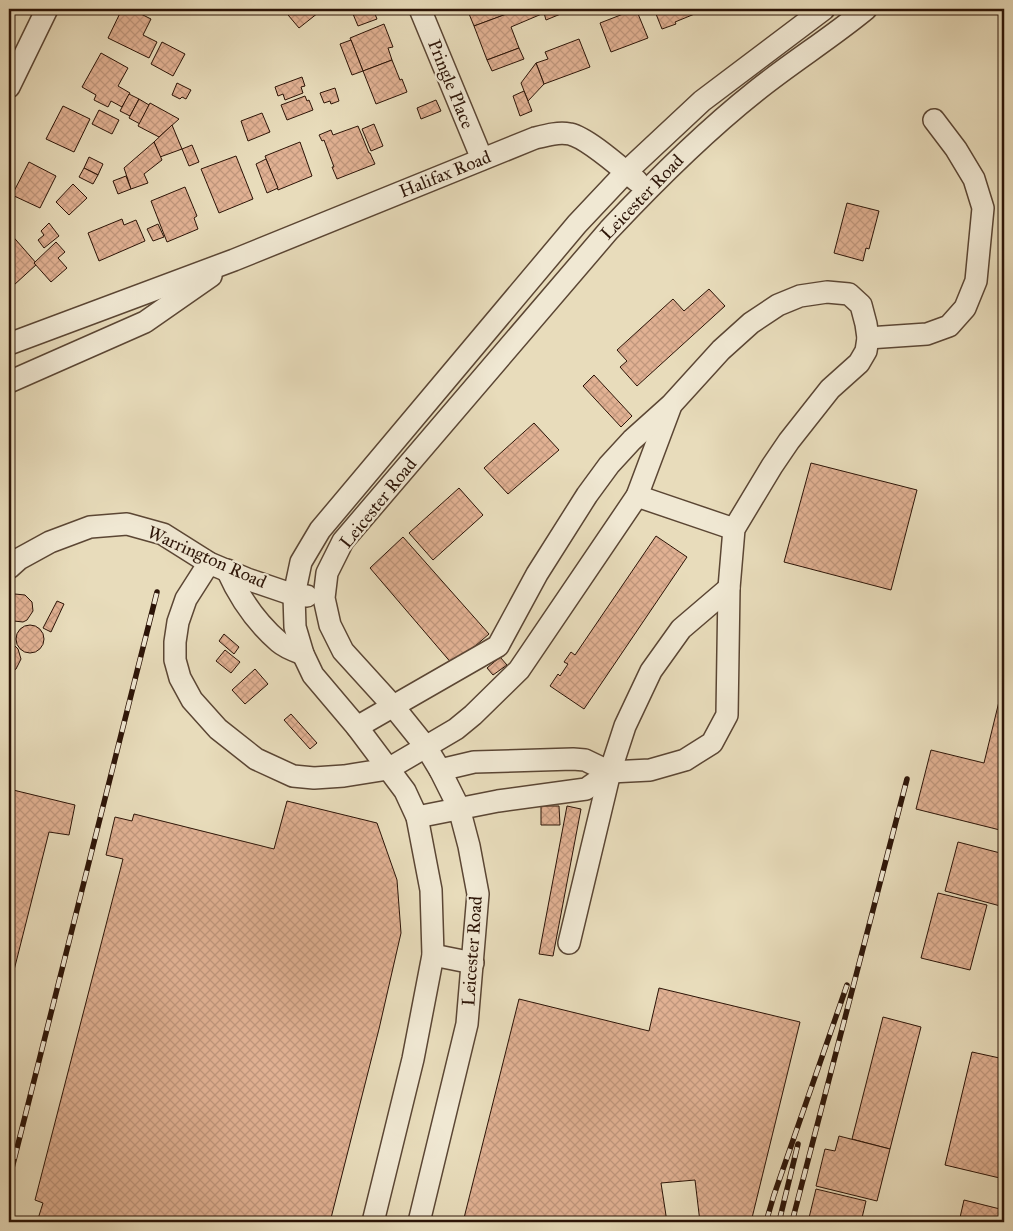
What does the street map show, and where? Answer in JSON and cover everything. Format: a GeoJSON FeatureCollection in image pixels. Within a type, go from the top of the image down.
{"type":"FeatureCollection","features":[{"type":"Feature","properties":{"kind":"street"},"geometry":{"type":"LineString","coordinates":[[9,87],[15,60],[47,9]]}},
{"type":"Feature","properties":{"kind":"street","name":"Pringle Place"},"geometry":{"type":"LineString","coordinates":[[420,9],[482,159]]}},
{"type":"Feature","properties":{"kind":"street","name":"Leicester Road"},"geometry":{"type":"LineString","coordinates":[[373,1222],[413,1059],[433,955],[431,890],[417,817],[405,791],[357,727],[314,675],[303,654],[295,627],[294,595],[301,562],[320,530],[577,224],[626,172],[702,101],[824,9]]}},
{"type":"Feature","properties":{"kind":"street","name":"Leicester Road"},"geometry":{"type":"LineString","coordinates":[[419,1222],[467,1024],[478,894],[469,846],[459,808],[426,747],[393,706],[343,651],[330,624],[324,598],[327,573],[344,541],[609,230],[647,190],[696,142],[756,91],[866,9]]}},
{"type":"Feature","properties":{"kind":"street"},"geometry":{"type":"LineString","coordinates":[[868,338],[927,334],[949,326],[965,308],[976,281],[983,208],[974,179],[956,149],[934,120]]}},
{"type":"Feature","properties":{"kind":"street","name":"Halifax Road"},"geometry":{"type":"LineString","coordinates":[[9,344],[234,260],[482,159],[535,138],[554,133],[571,134],[589,143],[647,190]]}},
{"type":"Feature","properties":{"kind":"street","name":"Halifax Road"},"geometry":{"type":"LineString","coordinates":[[9,382],[145,322],[234,260]]}},
{"type":"Feature","properties":{"kind":"street"},"geometry":{"type":"LineString","coordinates":[[357,727],[498,646],[537,574],[587,495],[609,465],[632,440],[671,405],[721,350],[751,323],[778,306],[800,296],[826,292],[849,294],[860,305],[866,324],[868,338],[866,351],[859,363],[830,389],[789,441],[734,529],[729,588],[727,715],[712,743],[685,760],[650,770],[610,772],[585,760],[574,759],[474,762],[440,770]]}},
{"type":"Feature","properties":{"kind":"street"},"geometry":{"type":"LineString","coordinates":[[303,654],[288,648],[271,634],[218,566],[186,599],[178,622],[174,642],[175,660],[180,678],[192,700],[218,729],[256,758],[293,776],[314,778],[344,776],[388,769],[456,729],[519,670],[637,496],[671,405]]}},
{"type":"Feature","properties":{"kind":"street"},"geometry":{"type":"LineString","coordinates":[[637,496],[734,529]]}},
{"type":"Feature","properties":{"kind":"street","name":"Warrington Road"},"geometry":{"type":"LineString","coordinates":[[9,568],[19,559],[50,542],[90,527],[127,524],[163,534],[218,566],[247,579],[294,595],[324,598]]}},
{"type":"Feature","properties":{"kind":"street"},"geometry":{"type":"LineString","coordinates":[[569,943],[610,772],[625,726],[650,671],[681,629],[729,588]]}},
{"type":"Feature","properties":{"kind":"street"},"geometry":{"type":"LineString","coordinates":[[417,817],[498,801],[586,789],[610,772]]}},
{"type":"Feature","properties":{"kind":"street"},"geometry":{"type":"LineString","coordinates":[[433,955],[473,963]]}},
{"type":"Feature","properties":{"kind":"building"},"geometry":{"type":"Polygon","coordinates":[[[122,9],[131,9],[151,19],[143,35],[157,42],[149,58],[108,38],[122,9]]]}},
{"type":"Feature","properties":{"kind":"building"},"geometry":{"type":"Polygon","coordinates":[[[283,9],[323,9],[299,28],[283,9]]]}},
{"type":"Feature","properties":{"kind":"building"},"geometry":{"type":"Polygon","coordinates":[[[373,9],[377,19],[358,26],[353,14],[373,9]]]}},
{"type":"Feature","properties":{"kind":"building"},"geometry":{"type":"Polygon","coordinates":[[[467,9],[502,9],[504,15],[474,26],[467,9]]]}},
{"type":"Feature","properties":{"kind":"building"},"geometry":{"type":"Polygon","coordinates":[[[520,9],[567,9],[568,11],[546,20],[544,13],[511,27],[519,48],[487,60],[474,26],[520,9]]]}},
{"type":"Feature","properties":{"kind":"building"},"geometry":{"type":"Polygon","coordinates":[[[636,9],[648,38],[611,52],[600,23],[636,9]]]}},
{"type":"Feature","properties":{"kind":"building"},"geometry":{"type":"Polygon","coordinates":[[[654,9],[695,9],[697,13],[662,29],[654,9]]]}},
{"type":"Feature","properties":{"kind":"building"},"geometry":{"type":"Polygon","coordinates":[[[384,24],[393,47],[388,48],[392,60],[363,71],[350,38],[384,24]]]}},
{"type":"Feature","properties":{"kind":"building"},"geometry":{"type":"Polygon","coordinates":[[[579,39],[590,67],[544,84],[536,63],[548,59],[545,52],[579,39]]]}},
{"type":"Feature","properties":{"kind":"building"},"geometry":{"type":"Polygon","coordinates":[[[351,40],[363,71],[352,75],[340,44],[351,40]]]}},
{"type":"Feature","properties":{"kind":"building"},"geometry":{"type":"Polygon","coordinates":[[[162,42],[185,54],[173,76],[151,64],[162,42]]]}},
{"type":"Feature","properties":{"kind":"building"},"geometry":{"type":"Polygon","coordinates":[[[519,48],[524,59],[492,71],[487,60],[519,48]]]}},
{"type":"Feature","properties":{"kind":"building"},"geometry":{"type":"Polygon","coordinates":[[[101,53],[128,68],[118,86],[130,93],[122,107],[111,101],[108,107],[94,100],[96,95],[82,87],[101,53]]]}},
{"type":"Feature","properties":{"kind":"building"},"geometry":{"type":"Polygon","coordinates":[[[392,60],[407,92],[376,104],[363,71],[392,60]]]}},
{"type":"Feature","properties":{"kind":"building"},"geometry":{"type":"Polygon","coordinates":[[[536,63],[544,84],[528,101],[521,83],[536,63]]]}},
{"type":"Feature","properties":{"kind":"building"},"geometry":{"type":"Polygon","coordinates":[[[302,77],[305,86],[301,87],[303,93],[285,100],[283,94],[278,96],[275,87],[302,77]]]}},
{"type":"Feature","properties":{"kind":"building"},"geometry":{"type":"Polygon","coordinates":[[[177,83],[191,90],[186,99],[182,97],[180,99],[172,95],[177,83]]]}},
{"type":"Feature","properties":{"kind":"building"},"geometry":{"type":"Polygon","coordinates":[[[335,88],[339,101],[331,104],[330,101],[324,103],[320,93],[335,88]]]}},
{"type":"Feature","properties":{"kind":"building"},"geometry":{"type":"Polygon","coordinates":[[[524,91],[532,111],[520,116],[513,96],[524,91]]]}},
{"type":"Feature","properties":{"kind":"building"},"geometry":{"type":"Polygon","coordinates":[[[129,94],[139,99],[130,116],[120,111],[129,94]]]}},
{"type":"Feature","properties":{"kind":"building"},"geometry":{"type":"Polygon","coordinates":[[[305,96],[313,110],[287,120],[281,105],[305,96]]]}},
{"type":"Feature","properties":{"kind":"building"},"geometry":{"type":"Polygon","coordinates":[[[139,99],[149,105],[140,124],[129,118],[139,99]]]}},
{"type":"Feature","properties":{"kind":"building"},"geometry":{"type":"Polygon","coordinates":[[[436,100],[441,111],[421,119],[417,108],[436,100]]]}},
{"type":"Feature","properties":{"kind":"building"},"geometry":{"type":"Polygon","coordinates":[[[150,103],[179,119],[159,137],[138,126],[150,103]]]}},
{"type":"Feature","properties":{"kind":"building"},"geometry":{"type":"Polygon","coordinates":[[[63,106],[90,119],[74,152],[46,139],[63,106]]]}},
{"type":"Feature","properties":{"kind":"building"},"geometry":{"type":"Polygon","coordinates":[[[99,110],[119,120],[112,134],[92,124],[99,110]]]}},
{"type":"Feature","properties":{"kind":"building"},"geometry":{"type":"Polygon","coordinates":[[[262,113],[270,132],[248,141],[241,121],[262,113]]]}},
{"type":"Feature","properties":{"kind":"building"},"geometry":{"type":"Polygon","coordinates":[[[374,124],[383,146],[371,151],[362,129],[374,124]]]}},
{"type":"Feature","properties":{"kind":"building"},"geometry":{"type":"Polygon","coordinates":[[[172,125],[182,149],[160,157],[154,142],[172,125]]]}},
{"type":"Feature","properties":{"kind":"building"},"geometry":{"type":"Polygon","coordinates":[[[358,126],[375,164],[337,179],[324,140],[322,141],[319,135],[331,130],[333,135],[358,126]]]}},
{"type":"Feature","properties":{"kind":"building"},"geometry":{"type":"Polygon","coordinates":[[[154,142],[162,160],[144,174],[148,183],[131,189],[124,168],[154,142]]]}},
{"type":"Feature","properties":{"kind":"building"},"geometry":{"type":"Polygon","coordinates":[[[300,142],[312,176],[278,190],[265,156],[300,142]]]}},
{"type":"Feature","properties":{"kind":"building"},"geometry":{"type":"Polygon","coordinates":[[[192,145],[199,162],[189,166],[182,149],[192,145]]]}},
{"type":"Feature","properties":{"kind":"building"},"geometry":{"type":"Polygon","coordinates":[[[236,156],[253,199],[219,213],[201,169],[236,156]]]}},
{"type":"Feature","properties":{"kind":"building"},"geometry":{"type":"Polygon","coordinates":[[[89,157],[103,164],[98,175],[84,168],[89,157]]]}},
{"type":"Feature","properties":{"kind":"building"},"geometry":{"type":"Polygon","coordinates":[[[266,159],[278,188],[267,193],[256,164],[266,159]]]}},
{"type":"Feature","properties":{"kind":"building"},"geometry":{"type":"Polygon","coordinates":[[[29,162],[56,176],[40,208],[12,195],[29,162]]]}},
{"type":"Feature","properties":{"kind":"building"},"geometry":{"type":"Polygon","coordinates":[[[84,168],[98,175],[93,184],[79,177],[84,168]]]}},
{"type":"Feature","properties":{"kind":"building"},"geometry":{"type":"Polygon","coordinates":[[[126,176],[131,189],[118,194],[113,181],[126,176]]]}},
{"type":"Feature","properties":{"kind":"building"},"geometry":{"type":"Polygon","coordinates":[[[73,184],[87,198],[69,215],[56,202],[73,184]]]}},
{"type":"Feature","properties":{"kind":"building"},"geometry":{"type":"Polygon","coordinates":[[[185,187],[197,216],[194,218],[198,229],[167,242],[151,201],[185,187]]]}},
{"type":"Feature","properties":{"kind":"building"},"geometry":{"type":"Polygon","coordinates":[[[847,203],[879,211],[869,249],[866,248],[863,261],[834,253],[847,203]]]}},
{"type":"Feature","properties":{"kind":"building"},"geometry":{"type":"Polygon","coordinates":[[[122,219],[124,225],[136,220],[145,241],[99,261],[88,233],[122,219]]]}},
{"type":"Feature","properties":{"kind":"building"},"geometry":{"type":"Polygon","coordinates":[[[49,223],[59,236],[44,248],[38,240],[44,235],[41,231],[49,223]]]}},
{"type":"Feature","properties":{"kind":"building"},"geometry":{"type":"Polygon","coordinates":[[[158,224],[164,237],[153,241],[147,229],[158,224]]]}},
{"type":"Feature","properties":{"kind":"building"},"geometry":{"type":"Polygon","coordinates":[[[9,232],[37,264],[14,285],[9,279],[9,232]]]}},
{"type":"Feature","properties":{"kind":"building"},"geometry":{"type":"Polygon","coordinates":[[[56,242],[65,252],[58,258],[67,268],[51,282],[34,263],[56,242]]]}},
{"type":"Feature","properties":{"kind":"building"},"geometry":{"type":"Polygon","coordinates":[[[709,289],[725,306],[637,386],[620,367],[627,361],[617,350],[673,299],[684,311],[709,289]]]}},
{"type":"Feature","properties":{"kind":"building"},"geometry":{"type":"Polygon","coordinates":[[[594,375],[632,416],[621,427],[583,386],[594,375]]]}},
{"type":"Feature","properties":{"kind":"building"},"geometry":{"type":"Polygon","coordinates":[[[534,423],[559,450],[508,494],[484,468],[534,423]]]}},
{"type":"Feature","properties":{"kind":"building"},"geometry":{"type":"Polygon","coordinates":[[[811,463],[917,490],[891,590],[784,562],[811,463]]]}},
{"type":"Feature","properties":{"kind":"building"},"geometry":{"type":"Polygon","coordinates":[[[459,488],[483,515],[433,560],[409,533],[459,488]]]}},
{"type":"Feature","properties":{"kind":"building"},"geometry":{"type":"Polygon","coordinates":[[[656,536],[687,557],[584,709],[550,686],[568,664],[564,662],[571,652],[575,655],[656,536]]]}},
{"type":"Feature","properties":{"kind":"building"},"geometry":{"type":"Polygon","coordinates":[[[403,537],[489,634],[453,665],[370,568],[403,537]]]}},
{"type":"Feature","properties":{"kind":"building"},"geometry":{"type":"Polygon","coordinates":[[[15,594],[25,595],[32,602],[33,611],[27,620],[23,622],[14,621],[9,617],[9,599],[15,594]]]}},
{"type":"Feature","properties":{"kind":"building"},"geometry":{"type":"Polygon","coordinates":[[[57,601],[64,604],[51,632],[43,628],[57,601]]]}},
{"type":"Feature","properties":{"kind":"building"},"geometry":{"type":"Polygon","coordinates":[[[30,625],[40,629],[44,639],[40,649],[30,653],[20,649],[16,639],[20,629],[30,625]]]}},
{"type":"Feature","properties":{"kind":"building"},"geometry":{"type":"Polygon","coordinates":[[[224,634],[239,647],[234,654],[219,641],[224,634]]]}},
{"type":"Feature","properties":{"kind":"building"},"geometry":{"type":"Polygon","coordinates":[[[9,643],[18,649],[21,659],[16,669],[9,673],[9,643]]]}},
{"type":"Feature","properties":{"kind":"building"},"geometry":{"type":"Polygon","coordinates":[[[225,650],[240,662],[231,673],[216,661],[225,650]]]}},
{"type":"Feature","properties":{"kind":"building"},"geometry":{"type":"Polygon","coordinates":[[[500,657],[507,665],[493,675],[487,668],[500,657]]]}},
{"type":"Feature","properties":{"kind":"building"},"geometry":{"type":"Polygon","coordinates":[[[255,669],[268,684],[245,704],[232,690],[255,669]]]}},
{"type":"Feature","properties":{"kind":"building"},"geometry":{"type":"Polygon","coordinates":[[[1004,681],[1004,831],[916,809],[931,750],[984,763],[1004,681]]]}},
{"type":"Feature","properties":{"kind":"building"},"geometry":{"type":"Polygon","coordinates":[[[291,714],[317,743],[310,749],[284,720],[291,714]]]}},
{"type":"Feature","properties":{"kind":"building"},"geometry":{"type":"Polygon","coordinates":[[[9,789],[75,805],[69,835],[49,832],[9,990],[9,789]]]}},
{"type":"Feature","properties":{"kind":"building"},"geometry":{"type":"Polygon","coordinates":[[[287,801],[377,823],[397,880],[401,933],[379,1029],[330,1222],[37,1222],[43,1203],[35,1200],[123,859],[106,855],[115,817],[132,821],[134,814],[274,849],[287,801]]]}},
{"type":"Feature","properties":{"kind":"building"},"geometry":{"type":"Polygon","coordinates":[[[541,806],[559,806],[560,825],[541,825],[541,806]]]}},
{"type":"Feature","properties":{"kind":"building"},"geometry":{"type":"Polygon","coordinates":[[[567,806],[581,809],[553,956],[539,954],[567,806]]]}},
{"type":"Feature","properties":{"kind":"building"},"geometry":{"type":"Polygon","coordinates":[[[958,842],[1004,854],[1004,907],[945,891],[958,842]]]}},
{"type":"Feature","properties":{"kind":"building"},"geometry":{"type":"Polygon","coordinates":[[[938,893],[987,905],[970,970],[921,958],[938,893]]]}},
{"type":"Feature","properties":{"kind":"building"},"geometry":{"type":"Polygon","coordinates":[[[659,988],[800,1022],[751,1222],[700,1222],[695,1180],[661,1183],[667,1222],[463,1222],[519,999],[649,1031],[659,988]]]}},
{"type":"Feature","properties":{"kind":"building"},"geometry":{"type":"Polygon","coordinates":[[[883,1017],[921,1027],[890,1149],[852,1139],[883,1017]]]}},
{"type":"Feature","properties":{"kind":"building"},"geometry":{"type":"Polygon","coordinates":[[[972,1052],[1004,1059],[1004,1179],[945,1165],[972,1052]]]}},
{"type":"Feature","properties":{"kind":"building"},"geometry":{"type":"Polygon","coordinates":[[[839,1136],[890,1149],[877,1201],[816,1186],[825,1149],[835,1151],[839,1136]]]}},
{"type":"Feature","properties":{"kind":"building"},"geometry":{"type":"Polygon","coordinates":[[[816,1189],[866,1201],[861,1222],[808,1222],[816,1189]]]}},
{"type":"Feature","properties":{"kind":"building"},"geometry":{"type":"Polygon","coordinates":[[[964,1200],[1004,1210],[1004,1222],[959,1222],[964,1200]]]}},
{"type":"Feature","properties":{"kind":"railway"},"geometry":{"type":"LineString","coordinates":[[9,1180],[157,592]]}},
{"type":"Feature","properties":{"kind":"railway"},"geometry":{"type":"LineString","coordinates":[[792,1222],[907,779]]}},
{"type":"Feature","properties":{"kind":"railway"},"geometry":{"type":"LineString","coordinates":[[766,1222],[847,985]]}},
{"type":"Feature","properties":{"kind":"railway"},"geometry":{"type":"LineString","coordinates":[[779,1222],[798,1144]]}}]}
